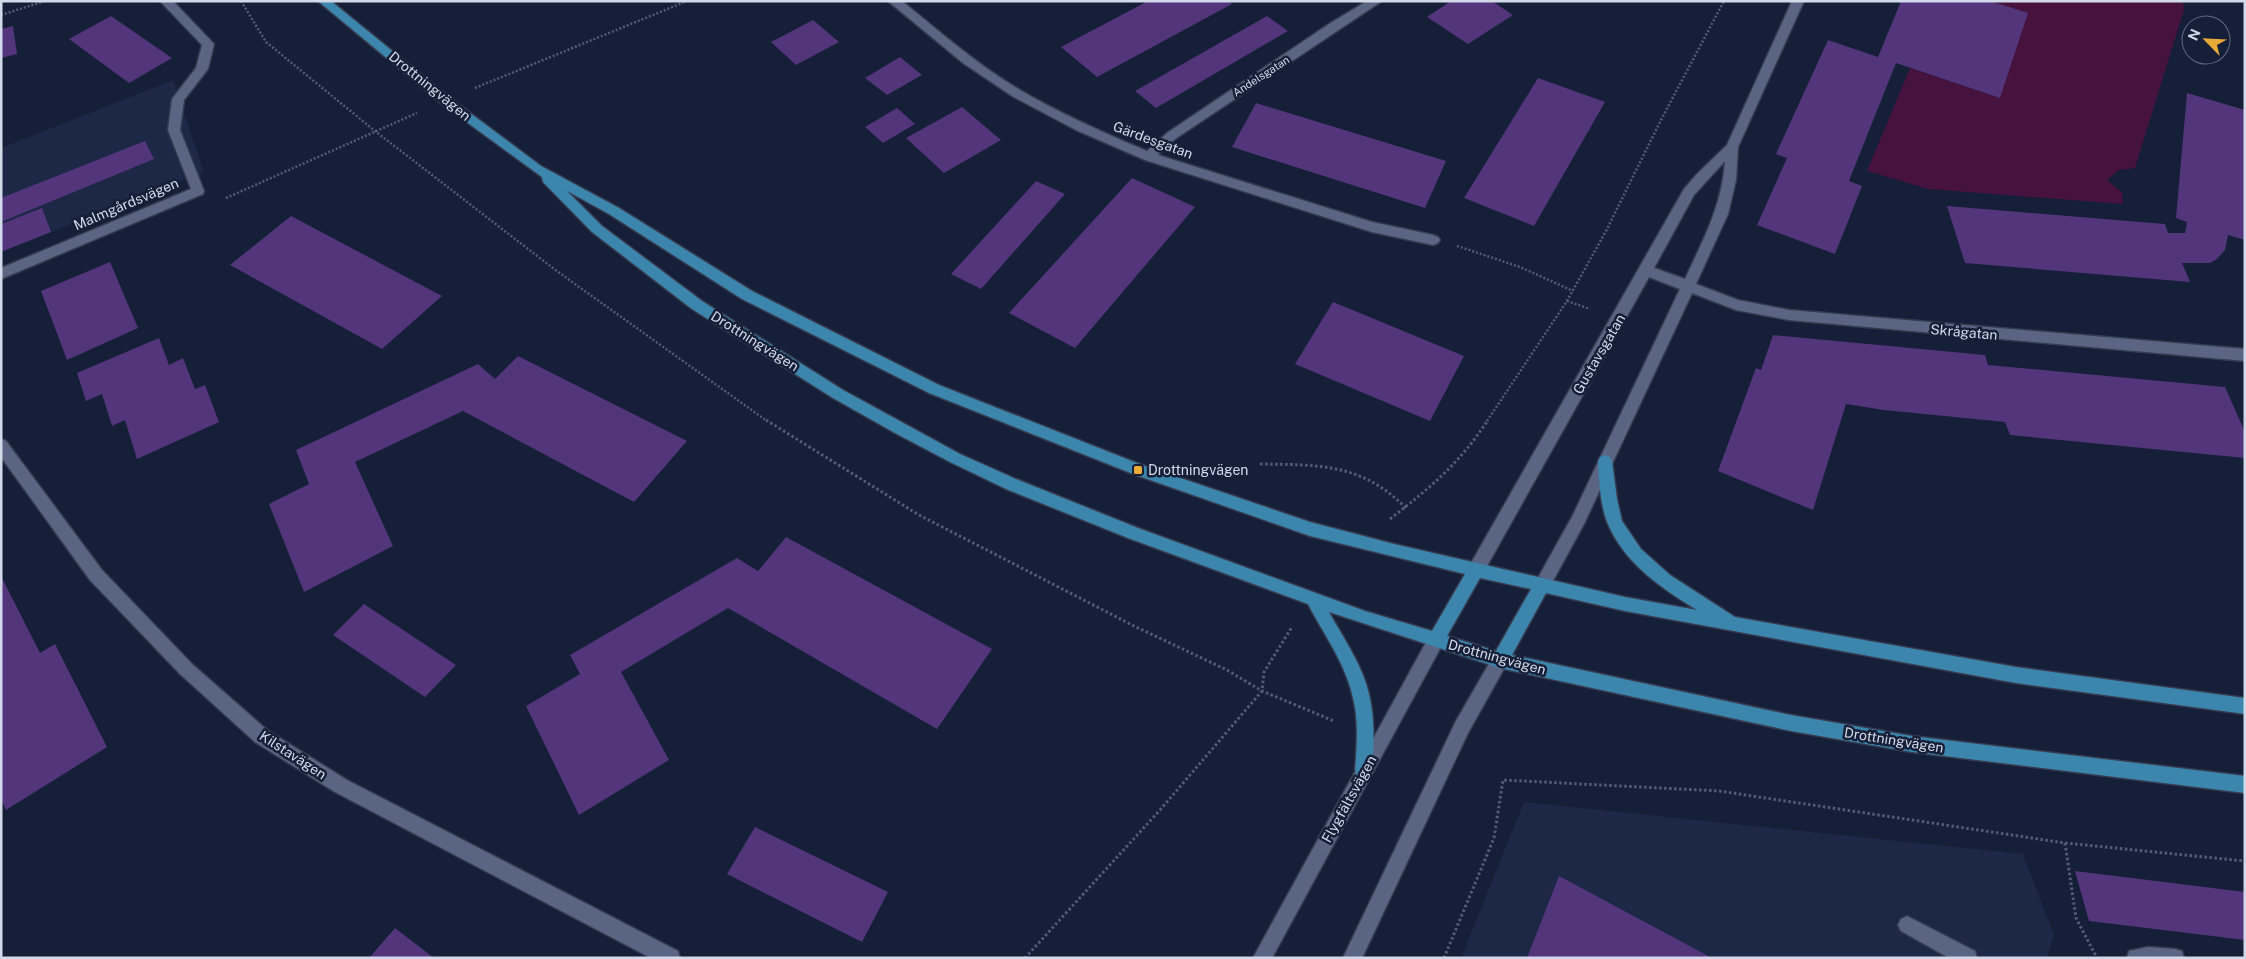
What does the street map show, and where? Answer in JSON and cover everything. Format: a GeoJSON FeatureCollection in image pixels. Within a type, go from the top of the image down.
{"type":"FeatureCollection","features":[{"type":"Feature","properties":{"kind":"main road","name":"Drottningvägen"},"geometry":{"type":"LineString","coordinates":[[324,1],[446,101],[537,169],[614,211],[747,295],[934,389],[1138,470],[1260,513],[1376,546],[1625,604],[1737,626],[2016,675],[2245,706]]}},
{"type":"Feature","properties":{"kind":"main road","name":"Drottningvägen"},"geometry":{"type":"LineString","coordinates":[[537,169],[568,203],[597,229],[697,305],[838,394],[900,429],[955,458],[1020,487],[1132,533],[1314,600],[1500,660],[1791,723],[1912,744],[2245,785]]}},
{"type":"Feature","properties":{"kind":"main road"},"geometry":{"type":"LineString","coordinates":[[1605,461],[1608,494],[1616,523],[1632,549],[1654,572],[1737,626]]}},
{"type":"Feature","properties":{"kind":"main road"},"geometry":{"type":"LineString","coordinates":[[1436,640],[1476,570]]}},
{"type":"Feature","properties":{"kind":"main road"},"geometry":{"type":"LineString","coordinates":[[1500,660],[1542,585]]}},
{"type":"Feature","properties":{"kind":"main road"},"geometry":{"type":"LineString","coordinates":[[1314,600],[1347,659],[1358,683],[1366,730],[1364,770]]}},
{"type":"Feature","properties":{"kind":"street","name":"Malmgårdsvägen"},"geometry":{"type":"LineString","coordinates":[[1,274],[198,190],[174,130],[178,99],[202,69],[208,44],[166,1]]}},
{"type":"Feature","properties":{"kind":"street","name":"Gärdesgatan"},"geometry":{"type":"LineString","coordinates":[[894,1],[967,60],[1016,92],[1080,127],[1149,156],[1372,227],[1434,240]]}},
{"type":"Feature","properties":{"kind":"street","name":"Andelsgatan"},"geometry":{"type":"LineString","coordinates":[[1149,156],[1171,136],[1376,1]]}},
{"type":"Feature","properties":{"kind":"street","name":"Gustavsgatan"},"geometry":{"type":"LineString","coordinates":[[1542,585],[1579,519],[1722,214],[1730,180],[1732,147],[1798,1]]}},
{"type":"Feature","properties":{"kind":"street","name":"Gustavsgatan"},"geometry":{"type":"LineString","coordinates":[[1476,570],[1689,192],[1701,176],[1732,147]]}},
{"type":"Feature","properties":{"kind":"street","name":"Skrågatan"},"geometry":{"type":"LineString","coordinates":[[1646,270],[1736,305],[1790,315],[2245,355]]}},
{"type":"Feature","properties":{"kind":"street","name":"Kilstavägen"},"geometry":{"type":"LineString","coordinates":[[1,445],[96,575],[186,669],[261,736],[341,786],[671,958]]}},
{"type":"Feature","properties":{"kind":"street","name":"Flygfältsvägen"},"geometry":{"type":"LineString","coordinates":[[1262,958],[1436,640]]}},
{"type":"Feature","properties":{"kind":"street"},"geometry":{"type":"LineString","coordinates":[[1352,958],[1462,727],[1500,660]]}},
{"type":"Feature","properties":{"kind":"street"},"geometry":{"type":"LineString","coordinates":[[1907,924],[1968,958]]}},
{"type":"Feature","properties":{"kind":"street"},"geometry":{"type":"LineString","coordinates":[[2136,958],[2148,956],[2175,958]]}},
{"type":"Feature","properties":{"kind":"path"},"geometry":{"type":"LineString","coordinates":[[1,15],[46,1]]}},
{"type":"Feature","properties":{"kind":"path"},"geometry":{"type":"LineString","coordinates":[[241,1],[266,42],[374,131],[554,269],[770,422],[817,453],[919,515],[1134,626],[1227,670],[1262,691],[1335,722]]}},
{"type":"Feature","properties":{"kind":"path"},"geometry":{"type":"LineString","coordinates":[[224,199],[374,131],[564,50],[687,1]]}},
{"type":"Feature","properties":{"kind":"path"},"geometry":{"type":"LineString","coordinates":[[1388,521],[1435,484],[1460,458],[1484,426],[1573,292],[1724,1]]}},
{"type":"Feature","properties":{"kind":"path"},"geometry":{"type":"LineString","coordinates":[[1434,240],[1475,251],[1520,267],[1573,292]]}},
{"type":"Feature","properties":{"kind":"path"},"geometry":{"type":"LineString","coordinates":[[1260,464],[1320,466],[1356,475],[1373,481],[1389,492],[1406,508]]}},
{"type":"Feature","properties":{"kind":"path"},"geometry":{"type":"LineString","coordinates":[[1025,958],[1160,810],[1262,691],[1264,672],[1292,627]]}},
{"type":"Feature","properties":{"kind":"path"},"geometry":{"type":"LineString","coordinates":[[1444,958],[1494,838],[1503,780],[1719,791],[2065,842],[2245,861]]}},
{"type":"Feature","properties":{"kind":"path"},"geometry":{"type":"LineString","coordinates":[[2065,842],[2076,918],[2097,958]]}},
{"type":"Feature","properties":{"kind":"shaded area"},"geometry":{"type":"Polygon","coordinates":[[[1990,1],[2183,1],[2184,10],[2135,168],[2119,170],[2107,180],[2122,192],[2123,204],[1928,189],[1867,171],[1910,68],[2000,98],[1990,1]]]}},
{"type":"Feature","properties":{"kind":"shaded area"},"geometry":{"type":"Polygon","coordinates":[[[173,80],[204,172],[1,252],[1,148],[173,80]]]}},
{"type":"Feature","properties":{"kind":"shaded area"},"geometry":{"type":"Polygon","coordinates":[[[1524,802],[2023,854],[2054,935],[2047,958],[1461,958],[1524,802]]]}},
{"type":"Feature","properties":{"kind":"building"},"geometry":{"type":"Polygon","coordinates":[[[1148,1],[1229,1],[1232,4],[1097,77],[1061,47],[1148,1]]]}},
{"type":"Feature","properties":{"kind":"building"},"geometry":{"type":"Polygon","coordinates":[[[1451,1],[1492,1],[1513,15],[1468,44],[1427,17],[1451,1]]]}},
{"type":"Feature","properties":{"kind":"building"},"geometry":{"type":"Polygon","coordinates":[[[1901,1],[1990,1],[2028,13],[2000,98],[1896,63],[1849,181],[1862,186],[1835,254],[1757,225],[1787,158],[1776,154],[1828,40],[1878,57],[1901,1]]]}},
{"type":"Feature","properties":{"kind":"building"},"geometry":{"type":"Polygon","coordinates":[[[111,16],[172,58],[129,83],[69,39],[111,16]]]}},
{"type":"Feature","properties":{"kind":"building"},"geometry":{"type":"Polygon","coordinates":[[[1267,16],[1288,31],[1156,108],[1135,91],[1267,16]]]}},
{"type":"Feature","properties":{"kind":"building"},"geometry":{"type":"Polygon","coordinates":[[[813,20],[839,42],[796,65],[771,42],[813,20]]]}},
{"type":"Feature","properties":{"kind":"building"},"geometry":{"type":"Polygon","coordinates":[[[13,26],[17,54],[1,58],[1,29],[13,26]]]}},
{"type":"Feature","properties":{"kind":"building"},"geometry":{"type":"Polygon","coordinates":[[[900,57],[922,75],[887,95],[865,78],[900,57]]]}},
{"type":"Feature","properties":{"kind":"building"},"geometry":{"type":"Polygon","coordinates":[[[1538,78],[1605,102],[1534,226],[1464,198],[1538,78]]]}},
{"type":"Feature","properties":{"kind":"building"},"geometry":{"type":"Polygon","coordinates":[[[2187,93],[2245,110],[2245,240],[2228,235],[2225,250],[2217,259],[2210,263],[2182,263],[2190,282],[1965,263],[1947,206],[2165,224],[2168,233],[2185,233],[2187,222],[2176,218],[2187,93]]]}},
{"type":"Feature","properties":{"kind":"building"},"geometry":{"type":"Polygon","coordinates":[[[1256,103],[1446,161],[1425,208],[1232,147],[1256,103]]]}},
{"type":"Feature","properties":{"kind":"building"},"geometry":{"type":"Polygon","coordinates":[[[962,107],[1001,140],[944,173],[906,138],[962,107]]]}},
{"type":"Feature","properties":{"kind":"building"},"geometry":{"type":"Polygon","coordinates":[[[897,108],[915,124],[883,143],[865,127],[897,108]]]}},
{"type":"Feature","properties":{"kind":"building"},"geometry":{"type":"Polygon","coordinates":[[[145,141],[154,159],[1,222],[1,198],[145,141]]]}},
{"type":"Feature","properties":{"kind":"building"},"geometry":{"type":"Polygon","coordinates":[[[1132,178],[1195,207],[1075,348],[1009,313],[1132,178]]]}},
{"type":"Feature","properties":{"kind":"building"},"geometry":{"type":"Polygon","coordinates":[[[1036,181],[1065,194],[981,289],[951,274],[1036,181]]]}},
{"type":"Feature","properties":{"kind":"building"},"geometry":{"type":"Polygon","coordinates":[[[42,208],[51,232],[1,252],[1,224],[42,208]]]}},
{"type":"Feature","properties":{"kind":"building"},"geometry":{"type":"Polygon","coordinates":[[[291,216],[442,296],[382,349],[230,265],[291,216]]]}},
{"type":"Feature","properties":{"kind":"building"},"geometry":{"type":"Polygon","coordinates":[[[110,262],[138,328],[67,360],[41,291],[110,262]]]}},
{"type":"Feature","properties":{"kind":"building"},"geometry":{"type":"Polygon","coordinates":[[[1333,302],[1464,356],[1430,421],[1295,364],[1333,302]]]}},
{"type":"Feature","properties":{"kind":"building"},"geometry":{"type":"Polygon","coordinates":[[[1773,335],[1985,355],[1988,365],[2225,387],[2245,432],[2245,458],[2010,435],[2005,422],[1884,410],[1846,404],[1813,510],[1718,471],[1756,368],[1761,370],[1773,335]]]}},
{"type":"Feature","properties":{"kind":"building"},"geometry":{"type":"Polygon","coordinates":[[[159,338],[169,365],[183,358],[195,389],[205,385],[219,422],[137,459],[125,420],[112,426],[102,394],[86,401],[77,373],[159,338]]]}},
{"type":"Feature","properties":{"kind":"building"},"geometry":{"type":"Polygon","coordinates":[[[518,356],[687,441],[634,502],[463,411],[355,462],[393,546],[304,592],[269,504],[309,484],[296,450],[478,364],[495,379],[518,356]]]}},
{"type":"Feature","properties":{"kind":"building"},"geometry":{"type":"Polygon","coordinates":[[[786,537],[992,649],[937,729],[728,608],[621,672],[669,760],[579,815],[526,706],[580,674],[570,655],[737,558],[758,571],[786,537]]]}},
{"type":"Feature","properties":{"kind":"building"},"geometry":{"type":"Polygon","coordinates":[[[1,576],[40,653],[55,644],[107,747],[6,810],[1,799],[1,576]]]}},
{"type":"Feature","properties":{"kind":"building"},"geometry":{"type":"Polygon","coordinates":[[[364,604],[456,665],[425,697],[333,635],[364,604]]]}},
{"type":"Feature","properties":{"kind":"building"},"geometry":{"type":"Polygon","coordinates":[[[755,827],[888,892],[862,942],[727,874],[755,827]]]}},
{"type":"Feature","properties":{"kind":"building"},"geometry":{"type":"Polygon","coordinates":[[[2075,871],[2245,892],[2245,940],[2089,921],[2075,871]]]}},
{"type":"Feature","properties":{"kind":"building"},"geometry":{"type":"Polygon","coordinates":[[[1559,876],[1712,958],[1527,958],[1559,876]]]}},
{"type":"Feature","properties":{"kind":"building"},"geometry":{"type":"Polygon","coordinates":[[[395,928],[434,958],[369,958],[395,928]]]}},
{"type":"Feature","properties":{"kind":"place","name":"Drottningvägen"},"geometry":{"type":"Point","coordinates":[1138,470]}}]}
